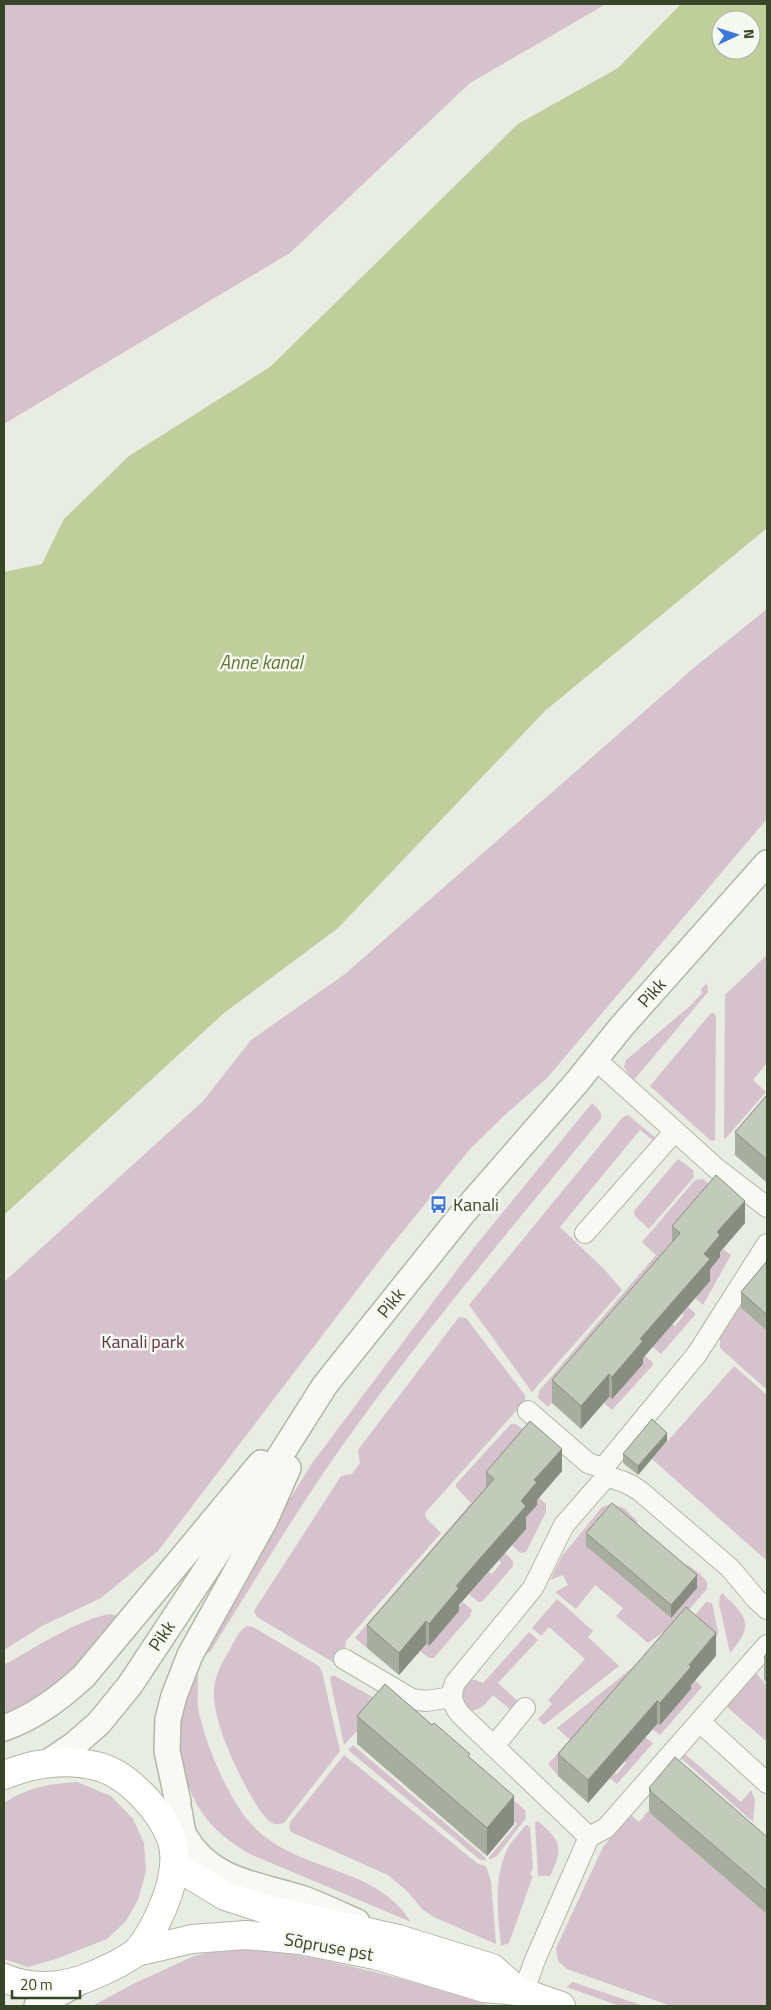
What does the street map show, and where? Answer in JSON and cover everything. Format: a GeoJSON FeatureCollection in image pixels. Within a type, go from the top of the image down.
{"type":"FeatureCollection","features":[{"type":"Feature","properties":{"kind":"main road"},"geometry":{"type":"LineString","coordinates":[[4,1775],[22,1768],[66,1761],[90,1765],[118,1774],[137,1790],[156,1812],[173,1853],[168,1894],[156,1923],[137,1952],[120,1963],[82,1981],[52,1987],[28,1985],[4,1978]]}},
{"type":"Feature","properties":{"kind":"main road","name":"Sõpruse pst"},"geometry":{"type":"LineString","coordinates":[[173,1853],[225,1896],[265,1909],[398,1939],[492,1968],[520,1992]]}},
{"type":"Feature","properties":{"kind":"main road","name":"Sõpruse pst"},"geometry":{"type":"LineString","coordinates":[[137,1952],[192,1938],[246,1935],[300,1940],[374,1954],[484,1988],[520,1992],[561,2006]]}},
{"type":"Feature","properties":{"kind":"street","name":"Pikk"},"geometry":{"type":"LineString","coordinates":[[47,1763],[75,1744],[99,1723],[130,1686],[325,1386],[463,1213],[767,863]]}},
{"type":"Feature","properties":{"kind":"street"},"geometry":{"type":"LineString","coordinates":[[595,1059],[717,1169],[767,1207]]}},
{"type":"Feature","properties":{"kind":"street"},"geometry":{"type":"LineString","coordinates":[[585,1233],[675,1131]]}},
{"type":"Feature","properties":{"kind":"street"},"geometry":{"type":"LineString","coordinates":[[589,1836],[456,1708],[452,1697],[455,1683],[533,1588],[564,1525],[697,1354],[767,1244]]}},
{"type":"Feature","properties":{"kind":"street"},"geometry":{"type":"LineString","coordinates":[[4,1728],[21,1722],[56,1702],[84,1676],[325,1386]]}},
{"type":"Feature","properties":{"kind":"street"},"geometry":{"type":"LineString","coordinates":[[325,1386],[265,1520],[190,1655],[174,1696],[168,1719],[167,1751],[184,1836],[202,1860],[230,1877],[261,1889],[304,1900],[398,1939]]}},
{"type":"Feature","properties":{"kind":"street"},"geometry":{"type":"LineString","coordinates":[[528,1411],[588,1463],[605,1473],[629,1483],[640,1491],[730,1568],[767,1609]]}},
{"type":"Feature","properties":{"kind":"street"},"geometry":{"type":"LineString","coordinates":[[520,1992],[589,1836],[606,1828],[767,1644]]}},
{"type":"Feature","properties":{"kind":"street"},"geometry":{"type":"LineString","coordinates":[[344,1660],[412,1699],[426,1701],[452,1697]]}},
{"type":"Feature","properties":{"kind":"street"},"geometry":{"type":"LineString","coordinates":[[494,1746],[525,1708]]}},
{"type":"Feature","properties":{"kind":"street"},"geometry":{"type":"LineString","coordinates":[[700,1722],[767,1783]]}},
{"type":"Feature","properties":{"kind":"street"},"geometry":{"type":"LineString","coordinates":[[173,1853],[178,1802]]}},
{"type":"Feature","properties":{"kind":"street"},"geometry":{"type":"LineString","coordinates":[[37,2006],[82,1981]]}},
{"type":"Feature","properties":{"kind":"green space"},"geometry":{"type":"Polygon","coordinates":[[[9,4],[606,4],[470,83],[290,253],[4,424],[4,6],[9,4]]]}},
{"type":"Feature","properties":{"kind":"green space","name":"Kanali park"},"geometry":{"type":"Polygon","coordinates":[[[767,609],[767,819],[547,1078],[470,1149],[386,1252],[158,1551],[101,1598],[42,1626],[4,1650],[4,1282],[203,1101],[251,1040],[345,974],[696,666],[767,609]]]}},
{"type":"Feature","properties":{"kind":"green space"},"geometry":{"type":"Polygon","coordinates":[[[767,955],[767,1063],[753,1080],[766,1092],[725,1139],[725,995],[767,955]]]}},
{"type":"Feature","properties":{"kind":"green space"},"geometry":{"type":"Polygon","coordinates":[[[707,983],[708,992],[633,1081],[624,1067],[626,1060],[690,1006],[702,993],[701,989],[707,983]]]}},
{"type":"Feature","properties":{"kind":"green space"},"geometry":{"type":"Polygon","coordinates":[[[711,1013],[714,1013],[716,1017],[715,1141],[710,1140],[650,1086],[711,1013]]]}},
{"type":"Feature","properties":{"kind":"green space"},"geometry":{"type":"Polygon","coordinates":[[[592,1103],[601,1113],[600,1120],[471,1278],[377,1398],[311,1491],[210,1652],[204,1654],[258,1549],[313,1462],[472,1250],[592,1103]]]}},
{"type":"Feature","properties":{"kind":"green space"},"geometry":{"type":"Polygon","coordinates":[[[628,1115],[657,1139],[655,1142],[640,1130],[560,1227],[604,1269],[622,1290],[532,1392],[469,1305],[623,1117],[628,1115]]]}},
{"type":"Feature","properties":{"kind":"green space"},"geometry":{"type":"Polygon","coordinates":[[[678,1159],[693,1170],[694,1177],[649,1229],[635,1216],[634,1211],[678,1159]]]}},
{"type":"Feature","properties":{"kind":"green space"},"geometry":{"type":"Polygon","coordinates":[[[703,1179],[714,1189],[680,1256],[548,1407],[538,1398],[539,1391],[656,1255],[642,1242],[695,1180],[703,1179]]]}},
{"type":"Feature","properties":{"kind":"green space"},"geometry":{"type":"Polygon","coordinates":[[[723,1249],[731,1255],[703,1305],[695,1298],[710,1281],[701,1274],[723,1249]]]}},
{"type":"Feature","properties":{"kind":"green space"},"geometry":{"type":"Polygon","coordinates":[[[688,1307],[695,1315],[661,1354],[653,1347],[672,1324],[675,1326],[684,1315],[682,1313],[688,1307]]]}},
{"type":"Feature","properties":{"kind":"green space"},"geometry":{"type":"Polygon","coordinates":[[[740,1307],[767,1331],[767,1390],[720,1348],[720,1338],[740,1307]]]}},
{"type":"Feature","properties":{"kind":"green space"},"geometry":{"type":"Polygon","coordinates":[[[459,1317],[466,1318],[525,1395],[525,1401],[425,1513],[426,1518],[441,1533],[346,1641],[345,1649],[336,1664],[257,1617],[254,1611],[341,1476],[352,1474],[360,1463],[358,1450],[459,1317]]]}},
{"type":"Feature","properties":{"kind":"green space"},"geometry":{"type":"Polygon","coordinates":[[[645,1356],[653,1365],[612,1410],[604,1403],[609,1397],[612,1399],[622,1388],[619,1386],[643,1364],[640,1361],[645,1356]]]}},
{"type":"Feature","properties":{"kind":"green space"},"geometry":{"type":"Polygon","coordinates":[[[734,1366],[767,1395],[767,1561],[652,1459],[734,1366]]]}},
{"type":"Feature","properties":{"kind":"green space"},"geometry":{"type":"Polygon","coordinates":[[[511,1424],[516,1424],[535,1439],[367,1648],[355,1638],[471,1503],[456,1487],[456,1484],[511,1424]]]}},
{"type":"Feature","properties":{"kind":"green space"},"geometry":{"type":"Polygon","coordinates":[[[539,1498],[546,1504],[546,1512],[526,1552],[520,1553],[512,1545],[518,1521],[527,1516],[539,1498]]]}},
{"type":"Feature","properties":{"kind":"green space"},"geometry":{"type":"Polygon","coordinates":[[[610,1504],[624,1508],[638,1522],[630,1531],[587,1546],[671,1618],[697,1588],[680,1574],[688,1565],[707,1582],[707,1589],[680,1620],[648,1643],[616,1616],[623,1608],[595,1585],[576,1609],[555,1592],[568,1585],[563,1575],[550,1580],[562,1556],[602,1507],[610,1504]]]}},
{"type":"Feature","properties":{"kind":"green space"},"geometry":{"type":"Polygon","coordinates":[[[505,1553],[513,1561],[513,1566],[483,1601],[478,1602],[469,1594],[489,1572],[492,1574],[501,1563],[499,1560],[505,1553]]]}},
{"type":"Feature","properties":{"kind":"green space"},"geometry":{"type":"Polygon","coordinates":[[[722,1593],[737,1608],[745,1621],[743,1635],[730,1653],[719,1604],[722,1593]]]}},
{"type":"Feature","properties":{"kind":"green space"},"geometry":{"type":"Polygon","coordinates":[[[557,1599],[593,1631],[588,1637],[619,1666],[544,1725],[538,1719],[552,1704],[548,1700],[585,1659],[549,1627],[541,1636],[532,1628],[557,1599]]]}},
{"type":"Feature","properties":{"kind":"green space"},"geometry":{"type":"Polygon","coordinates":[[[463,1602],[472,1610],[470,1616],[434,1658],[429,1658],[420,1651],[426,1644],[428,1646],[459,1611],[457,1609],[463,1602]]]}},
{"type":"Feature","properties":{"kind":"green space"},"geometry":{"type":"Polygon","coordinates":[[[706,1602],[712,1603],[718,1632],[716,1638],[694,1618],[706,1602]]]}},
{"type":"Feature","properties":{"kind":"green space"},"geometry":{"type":"Polygon","coordinates":[[[111,1614],[120,1617],[82,1661],[38,1699],[4,1717],[4,1665],[86,1621],[111,1614]]]}},
{"type":"Feature","properties":{"kind":"green space"},"geometry":{"type":"Polygon","coordinates":[[[686,1625],[686,1630],[558,1776],[548,1764],[570,1740],[557,1728],[686,1625]]]}},
{"type":"Feature","properties":{"kind":"green space"},"geometry":{"type":"Polygon","coordinates":[[[247,1626],[253,1627],[319,1666],[340,1751],[284,1823],[280,1824],[272,1823],[258,1808],[235,1765],[224,1739],[215,1705],[215,1684],[219,1669],[236,1637],[247,1626]]]}},
{"type":"Feature","properties":{"kind":"green space"},"geometry":{"type":"Polygon","coordinates":[[[529,1632],[538,1640],[498,1683],[521,1704],[514,1713],[493,1695],[479,1709],[468,1710],[459,1692],[469,1680],[483,1683],[529,1632]]]}},
{"type":"Feature","properties":{"kind":"green space"},"geometry":{"type":"Polygon","coordinates":[[[195,1667],[198,1676],[198,1708],[206,1739],[228,1790],[247,1819],[257,1830],[275,1844],[296,1855],[379,1890],[396,1904],[411,1922],[252,1855],[238,1847],[215,1829],[198,1807],[192,1794],[186,1780],[179,1747],[178,1730],[180,1716],[195,1667]]]}},
{"type":"Feature","properties":{"kind":"green space"},"geometry":{"type":"Polygon","coordinates":[[[756,1673],[767,1686],[767,1742],[726,1706],[756,1673]]]}},
{"type":"Feature","properties":{"kind":"green space"},"geometry":{"type":"Polygon","coordinates":[[[331,1676],[335,1676],[378,1700],[380,1706],[344,1745],[330,1679],[331,1676]]]}},
{"type":"Feature","properties":{"kind":"green space"},"geometry":{"type":"Polygon","coordinates":[[[695,1680],[702,1687],[660,1735],[652,1729],[691,1690],[688,1687],[695,1680]]]}},
{"type":"Feature","properties":{"kind":"green space"},"geometry":{"type":"Polygon","coordinates":[[[645,1737],[653,1743],[617,1784],[610,1778],[615,1773],[617,1774],[626,1763],[624,1761],[645,1737]]]}},
{"type":"Feature","properties":{"kind":"green space"},"geometry":{"type":"Polygon","coordinates":[[[353,1745],[485,1857],[486,1861],[479,1859],[348,1750],[353,1745]]]}},
{"type":"Feature","properties":{"kind":"green space"},"geometry":{"type":"Polygon","coordinates":[[[685,1754],[741,1802],[751,1790],[755,1800],[753,1822],[681,1758],[685,1754]]]}},
{"type":"Feature","properties":{"kind":"green space"},"geometry":{"type":"Polygon","coordinates":[[[344,1755],[478,1864],[486,1866],[491,1881],[496,1944],[434,1917],[423,1910],[407,1891],[388,1875],[291,1832],[289,1827],[291,1821],[344,1755]]]}},
{"type":"Feature","properties":{"kind":"green space"},"geometry":{"type":"Polygon","coordinates":[[[77,1782],[111,1796],[133,1819],[144,1843],[146,1871],[138,1900],[126,1921],[107,1939],[56,1959],[28,1967],[4,1959],[4,1803],[22,1793],[39,1787],[77,1782]]]}},
{"type":"Feature","properties":{"kind":"green space"},"geometry":{"type":"Polygon","coordinates":[[[506,1794],[525,1810],[526,1818],[497,1856],[489,1860],[489,1857],[517,1824],[510,1818],[506,1794]]]}},
{"type":"Feature","properties":{"kind":"green space"},"geometry":{"type":"Polygon","coordinates":[[[649,1810],[767,1913],[767,2006],[671,2006],[567,1969],[558,1961],[556,1948],[603,1847],[630,1814],[639,1822],[649,1810]]]}},
{"type":"Feature","properties":{"kind":"green space"},"geometry":{"type":"Polygon","coordinates":[[[538,1821],[552,1834],[558,1846],[557,1858],[550,1876],[538,1876],[535,1822],[538,1821]]]}},
{"type":"Feature","properties":{"kind":"green space"},"geometry":{"type":"Polygon","coordinates":[[[526,1825],[530,1827],[533,1868],[530,1875],[533,1876],[509,1943],[501,1946],[498,1897],[500,1873],[509,1847],[526,1825]]]}},
{"type":"Feature","properties":{"kind":"green space"},"geometry":{"type":"Polygon","coordinates":[[[259,1948],[376,1972],[491,2006],[92,2006],[135,1983],[194,1956],[225,1949],[259,1948]]]}},
{"type":"Feature","properties":{"kind":"green space"},"geometry":{"type":"Polygon","coordinates":[[[573,1982],[644,2006],[620,2006],[566,1987],[573,1982]]]}},
{"type":"Feature","properties":{"kind":"water","name":"Anne kanal"},"geometry":{"type":"Polygon","coordinates":[[[681,4],[767,4],[767,528],[546,710],[338,928],[224,1013],[4,1215],[4,572],[42,564],[64,519],[129,456],[270,367],[518,124],[618,68],[681,4]]]}},
{"type":"Feature","properties":{"kind":"building"},"geometry":{"type":"Polygon","coordinates":[[[767,1095],[767,1158],[766,1159],[735,1132],[767,1095]]]}},
{"type":"Feature","properties":{"kind":"building"},"geometry":{"type":"Polygon","coordinates":[[[716,1175],[745,1201],[717,1232],[720,1235],[704,1254],[710,1259],[640,1339],[643,1341],[612,1377],[609,1374],[581,1406],[552,1380],[680,1233],[672,1226],[716,1175]]]}},
{"type":"Feature","properties":{"kind":"building"},"geometry":{"type":"Polygon","coordinates":[[[767,1261],[767,1315],[741,1292],[767,1261]]]}},
{"type":"Feature","properties":{"kind":"building"},"geometry":{"type":"Polygon","coordinates":[[[652,1419],[667,1433],[638,1466],[623,1454],[652,1419]]]}},
{"type":"Feature","properties":{"kind":"building"},"geometry":{"type":"Polygon","coordinates":[[[530,1421],[562,1449],[534,1480],[537,1482],[521,1501],[526,1506],[456,1586],[459,1588],[429,1624],[426,1621],[399,1653],[367,1625],[494,1479],[486,1472],[530,1421]]]}},
{"type":"Feature","properties":{"kind":"building"},"geometry":{"type":"Polygon","coordinates":[[[612,1503],[697,1575],[671,1605],[586,1533],[612,1503]]]}},
{"type":"Feature","properties":{"kind":"building"},"geometry":{"type":"Polygon","coordinates":[[[686,1607],[716,1633],[689,1665],[691,1667],[660,1703],[657,1701],[588,1780],[558,1754],[686,1607]]]}},
{"type":"Feature","properties":{"kind":"building"},"geometry":{"type":"Polygon","coordinates":[[[385,1684],[432,1725],[434,1723],[470,1754],[468,1756],[514,1796],[487,1828],[357,1716],[385,1684]]]}},
{"type":"Feature","properties":{"kind":"building"},"geometry":{"type":"Polygon","coordinates":[[[675,1757],[767,1837],[767,1891],[650,1791],[649,1788],[675,1757]]]}},
{"type":"Feature","properties":{"kind":"place","name":"Kanali"},"geometry":{"type":"Point","coordinates":[439,1205]}}]}
